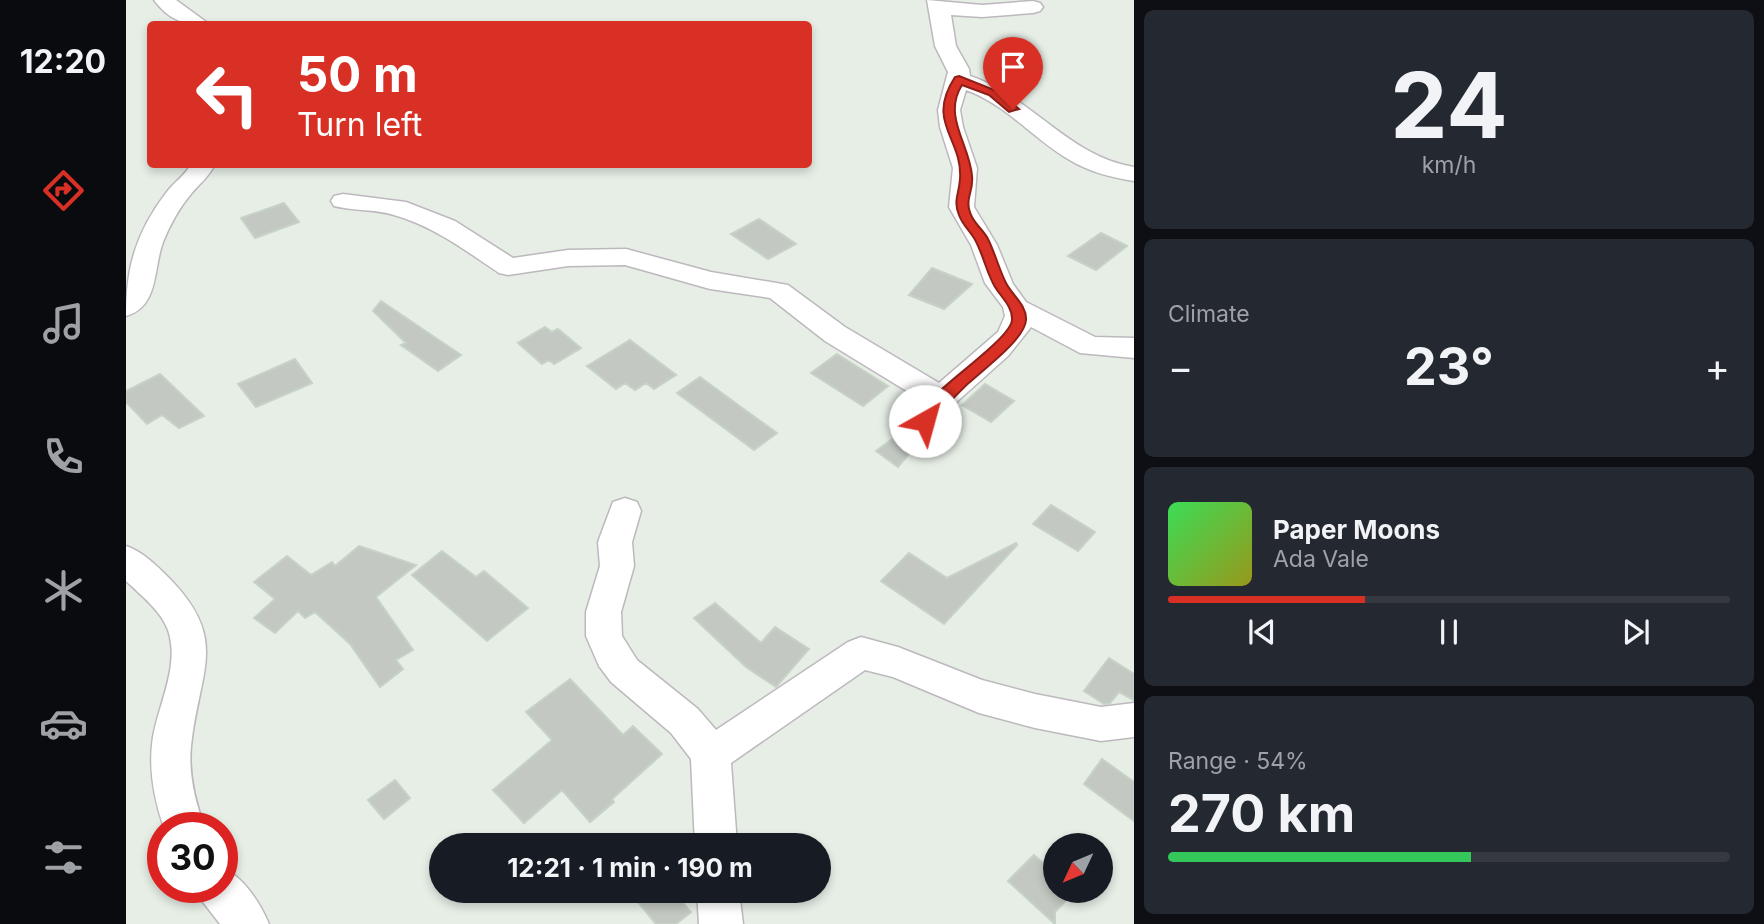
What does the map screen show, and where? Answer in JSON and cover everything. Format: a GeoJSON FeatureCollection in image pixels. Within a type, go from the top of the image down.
{"type":"FeatureCollection","features":[{"type":"Feature","properties":{"kind":"street"},"geometry":{"type":"LineString","coordinates":[[164,0],[179,14],[193,21]]}},
{"type":"Feature","properties":{"kind":"street"},"geometry":{"type":"LineString","coordinates":[[1033,7],[982,11],[939,5],[944,18],[944,39],[949,54],[960,70],[949,108],[951,128],[963,157],[967,179],[961,202],[966,219],[981,238],[1000,285],[1017,308],[1090,346],[1134,348]]}},
{"type":"Feature","properties":{"kind":"street"},"geometry":{"type":"LineString","coordinates":[[959,80],[993,93],[1054,141],[1115,173],[1134,174]]}},
{"type":"Feature","properties":{"kind":"street"},"geometry":{"type":"LineString","coordinates":[[126,307],[139,294],[139,278],[146,252],[171,204],[201,168]]}},
{"type":"Feature","properties":{"kind":"street"},"geometry":{"type":"LineString","coordinates":[[344,201],[397,207],[446,226],[508,267],[568,258],[626,257],[709,280],[778,291],[835,334],[942,398]]}},
{"type":"Feature","properties":{"kind":"street"},"geometry":{"type":"LineString","coordinates":[[925,421],[942,398],[1016,330],[1019,320],[1017,308]]}},
{"type":"Feature","properties":{"kind":"street"},"geometry":{"type":"LineString","coordinates":[[625,511],[615,542],[619,553],[617,576],[604,608],[603,634],[617,666],[634,684],[684,718],[710,755],[715,833]]}},
{"type":"Feature","properties":{"kind":"street"},"geometry":{"type":"LineString","coordinates":[[126,560],[167,599],[186,632],[190,659],[171,754],[178,812]]}},
{"type":"Feature","properties":{"kind":"street"},"geometry":{"type":"LineString","coordinates":[[710,755],[861,653],[898,663],[978,696],[1035,711],[1101,724],[1134,720]]}},
{"type":"Feature","properties":{"kind":"street"},"geometry":{"type":"LineString","coordinates":[[231,903],[247,924]]}},
{"type":"Feature","properties":{"kind":"street"},"geometry":{"type":"LineString","coordinates":[[719,903],[721,924]]}},
{"type":"Feature","properties":{"kind":"building"},"geometry":{"type":"Polygon","coordinates":[[[284,203],[299,222],[255,238],[241,218],[284,203]]]}},
{"type":"Feature","properties":{"kind":"building"},"geometry":{"type":"Polygon","coordinates":[[[759,219],[796,244],[768,259],[731,234],[759,219]]]}},
{"type":"Feature","properties":{"kind":"building"},"geometry":{"type":"Polygon","coordinates":[[[1101,233],[1127,246],[1096,270],[1068,256],[1101,233]]]}},
{"type":"Feature","properties":{"kind":"building"},"geometry":{"type":"Polygon","coordinates":[[[932,268],[972,284],[944,309],[909,295],[932,268]]]}},
{"type":"Feature","properties":{"kind":"building"},"geometry":{"type":"Polygon","coordinates":[[[381,301],[461,355],[438,371],[401,345],[406,343],[373,311],[381,301]]]}},
{"type":"Feature","properties":{"kind":"building"},"geometry":{"type":"Polygon","coordinates":[[[545,327],[552,332],[558,329],[581,348],[554,364],[549,360],[542,364],[518,343],[545,327]]]}},
{"type":"Feature","properties":{"kind":"building"},"geometry":{"type":"Polygon","coordinates":[[[630,340],[676,375],[654,389],[646,383],[635,390],[625,383],[616,389],[587,366],[630,340]]]}},
{"type":"Feature","properties":{"kind":"building"},"geometry":{"type":"Polygon","coordinates":[[[837,354],[888,386],[863,406],[811,373],[837,354]]]}},
{"type":"Feature","properties":{"kind":"building"},"geometry":{"type":"Polygon","coordinates":[[[295,359],[312,383],[256,407],[238,384],[295,359]]]}},
{"type":"Feature","properties":{"kind":"building"},"geometry":{"type":"Polygon","coordinates":[[[160,374],[204,416],[179,428],[162,415],[147,424],[126,402],[126,391],[160,374]]]}},
{"type":"Feature","properties":{"kind":"building"},"geometry":{"type":"Polygon","coordinates":[[[700,377],[777,433],[754,450],[677,393],[700,377]]]}},
{"type":"Feature","properties":{"kind":"building"},"geometry":{"type":"Polygon","coordinates":[[[985,384],[1014,401],[991,422],[962,405],[985,384]]]}},
{"type":"Feature","properties":{"kind":"building"},"geometry":{"type":"Polygon","coordinates":[[[910,426],[913,432],[925,435],[898,467],[876,451],[910,426]]]}},
{"type":"Feature","properties":{"kind":"building"},"geometry":{"type":"Polygon","coordinates":[[[1051,505],[1095,532],[1078,551],[1033,524],[1051,505]]]}},
{"type":"Feature","properties":{"kind":"building"},"geometry":{"type":"Polygon","coordinates":[[[1016,543],[944,624],[881,581],[909,553],[947,578],[1016,543]]]}},
{"type":"Feature","properties":{"kind":"building"},"geometry":{"type":"Polygon","coordinates":[[[359,546],[416,565],[376,597],[413,650],[396,660],[403,669],[380,687],[350,644],[315,612],[305,618],[298,611],[275,633],[254,618],[275,599],[254,582],[287,556],[311,575],[332,562],[335,566],[359,546]]]}},
{"type":"Feature","properties":{"kind":"building"},"geometry":{"type":"Polygon","coordinates":[[[442,551],[476,577],[484,571],[528,608],[487,641],[412,575],[442,551]]]}},
{"type":"Feature","properties":{"kind":"building"},"geometry":{"type":"Polygon","coordinates":[[[715,603],[761,643],[775,627],[809,649],[776,687],[746,667],[694,618],[715,603]]]}},
{"type":"Feature","properties":{"kind":"building"},"geometry":{"type":"Polygon","coordinates":[[[1109,658],[1134,674],[1134,700],[1119,692],[1110,703],[1104,704],[1084,691],[1109,658]]]}},
{"type":"Feature","properties":{"kind":"building"},"geometry":{"type":"Polygon","coordinates":[[[570,679],[623,735],[633,726],[662,754],[590,822],[562,790],[524,823],[493,790],[552,740],[526,712],[570,679]]]}},
{"type":"Feature","properties":{"kind":"building"},"geometry":{"type":"Polygon","coordinates":[[[1102,759],[1134,782],[1134,821],[1084,784],[1102,759]]]}},
{"type":"Feature","properties":{"kind":"building"},"geometry":{"type":"Polygon","coordinates":[[[395,780],[410,798],[384,819],[368,800],[395,780]]]}},
{"type":"Feature","properties":{"kind":"building"},"geometry":{"type":"Polygon","coordinates":[[[1034,855],[1043,863],[1043,903],[1064,903],[1055,912],[1055,924],[1008,881],[1034,855]]]}},
{"type":"Feature","properties":{"kind":"building"},"geometry":{"type":"Polygon","coordinates":[[[639,903],[683,903],[691,912],[676,924],[656,924],[639,903]]]}},
{"type":"Feature","properties":{"kind":"route"},"geometry":{"type":"LineString","coordinates":[[925,421],[942,398],[1016,330],[1019,320],[1017,308],[1000,285],[981,238],[966,219],[961,202],[967,179],[963,157],[951,128],[949,108],[952,92],[959,80],[993,93],[1013,109]]}}]}
